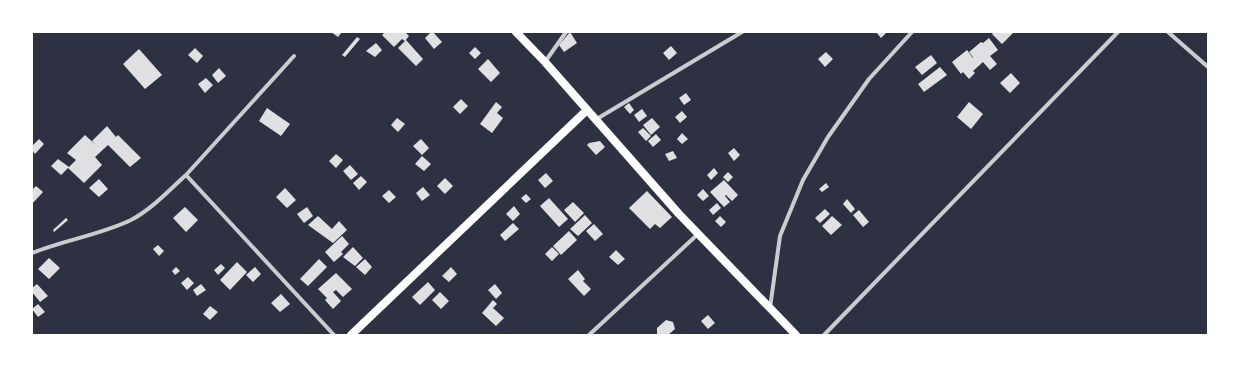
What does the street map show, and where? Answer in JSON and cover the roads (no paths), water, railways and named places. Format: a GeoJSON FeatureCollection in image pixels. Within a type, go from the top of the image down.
{"type":"FeatureCollection","features":[{"type":"Feature","properties":{"kind":"main road"},"geometry":{"type":"LineString","coordinates":[[516,32],[545,62],[678,214],[796,335]]}},
{"type":"Feature","properties":{"kind":"main road"},"geometry":{"type":"LineString","coordinates":[[351,335],[587,110]]}},
{"type":"Feature","properties":{"kind":"street"},"geometry":{"type":"LineString","coordinates":[[545,62],[566,32]]}},
{"type":"Feature","properties":{"kind":"street"},"geometry":{"type":"LineString","coordinates":[[595,120],[742,32]]}},
{"type":"Feature","properties":{"kind":"street"},"geometry":{"type":"LineString","coordinates":[[770,308],[780,236],[803,180],[828,137],[868,79],[912,32]]}},
{"type":"Feature","properties":{"kind":"street"},"geometry":{"type":"LineString","coordinates":[[824,335],[1118,32]]}},
{"type":"Feature","properties":{"kind":"street"},"geometry":{"type":"LineString","coordinates":[[1168,32],[1208,67]]}},
{"type":"Feature","properties":{"kind":"street"},"geometry":{"type":"LineString","coordinates":[[32,253],[94,234],[130,220],[147,210],[186,176],[294,56]]}},
{"type":"Feature","properties":{"kind":"street"},"geometry":{"type":"LineString","coordinates":[[186,176],[334,335]]}},
{"type":"Feature","properties":{"kind":"street"},"geometry":{"type":"LineString","coordinates":[[589,335],[698,234]]}}]}
